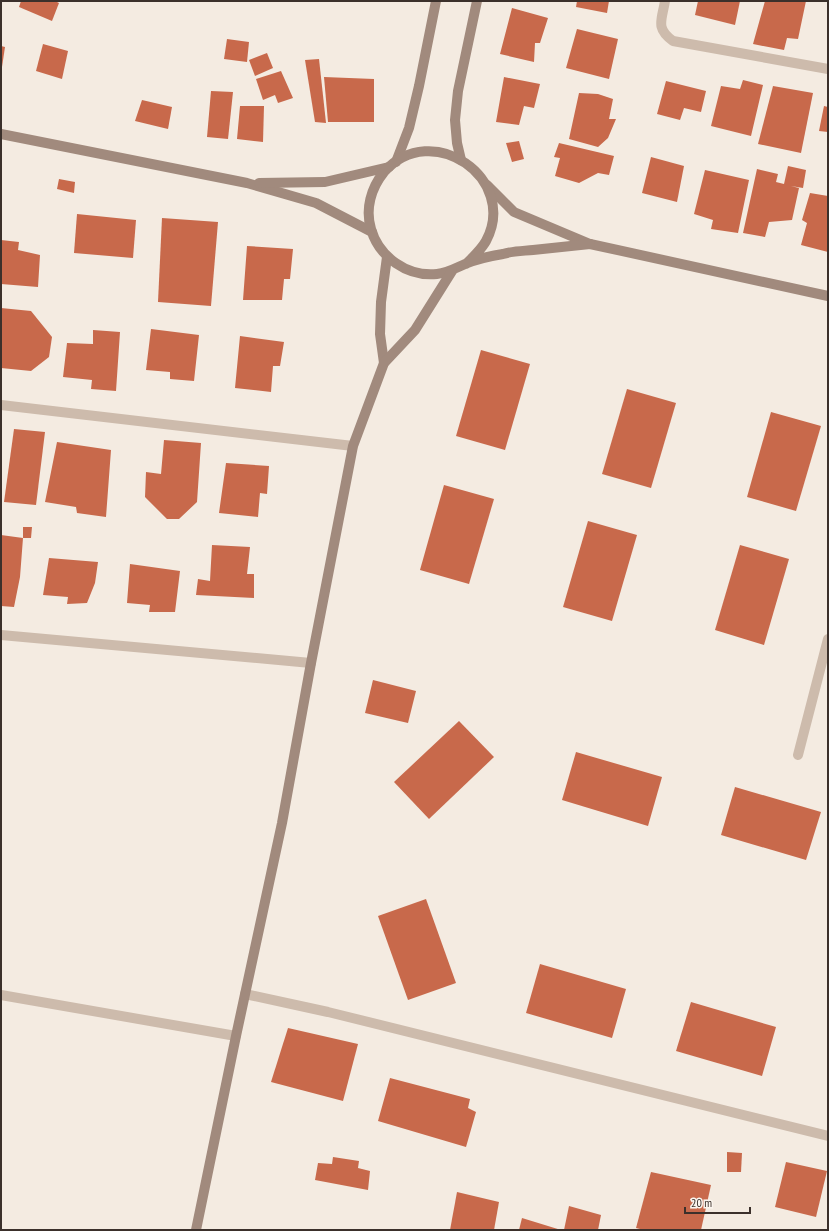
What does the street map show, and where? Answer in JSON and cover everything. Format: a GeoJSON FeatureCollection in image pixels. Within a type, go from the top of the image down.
{"type":"FeatureCollection","features":[{"type":"Feature","properties":{"kind":"street"},"geometry":{"type":"LineString","coordinates":[[392,165],[409,128],[418,93],[436,1]]}},
{"type":"Feature","properties":{"kind":"street"},"geometry":{"type":"LineString","coordinates":[[461,160],[457,143],[455,120],[458,91],[477,1]]}},
{"type":"Feature","properties":{"kind":"street"},"geometry":{"type":"LineString","coordinates":[[665,1],[661,28],[664,34],[673,40],[828,70]]}},
{"type":"Feature","properties":{"kind":"street"},"geometry":{"type":"LineString","coordinates":[[1,134],[247,183],[316,203],[372,232]]}},
{"type":"Feature","properties":{"kind":"street"},"geometry":{"type":"LineString","coordinates":[[590,244],[504,253],[466,264],[452,271],[437,274],[421,274],[407,270],[393,262],[382,251],[369,223],[368,208],[378,179],[401,158],[416,153],[431,151],[447,154],[461,160],[473,168],[483,181],[514,212],[590,244],[828,296]]}},
{"type":"Feature","properties":{"kind":"street"},"geometry":{"type":"LineString","coordinates":[[247,183],[325,182],[392,165]]}},
{"type":"Feature","properties":{"kind":"street"},"geometry":{"type":"LineString","coordinates":[[466,264],[482,247],[491,226],[492,210],[490,195],[483,181]]}},
{"type":"Feature","properties":{"kind":"street"},"geometry":{"type":"LineString","coordinates":[[384,363],[380,334],[381,302],[388,257]]}},
{"type":"Feature","properties":{"kind":"street"},"geometry":{"type":"LineString","coordinates":[[196,1230],[282,823],[353,446],[384,363],[414,330],[452,271]]}},
{"type":"Feature","properties":{"kind":"street"},"geometry":{"type":"LineString","coordinates":[[1,405],[353,446]]}},
{"type":"Feature","properties":{"kind":"street"},"geometry":{"type":"LineString","coordinates":[[1,635],[311,663]]}},
{"type":"Feature","properties":{"kind":"street"},"geometry":{"type":"LineString","coordinates":[[798,755],[828,639]]}},
{"type":"Feature","properties":{"kind":"street"},"geometry":{"type":"LineString","coordinates":[[245,994],[328,1012],[828,1136]]}},
{"type":"Feature","properties":{"kind":"street"},"geometry":{"type":"LineString","coordinates":[[1,995],[236,1036]]}},
{"type":"Feature","properties":{"kind":"building"},"geometry":{"type":"Polygon","coordinates":[[[21,1],[55,1],[59,3],[52,21],[19,7],[21,1]]]}},
{"type":"Feature","properties":{"kind":"building"},"geometry":{"type":"Polygon","coordinates":[[[577,1],[609,1],[607,13],[576,7],[577,1]]]}},
{"type":"Feature","properties":{"kind":"building"},"geometry":{"type":"Polygon","coordinates":[[[698,1],[740,1],[735,25],[695,15],[698,1]]]}},
{"type":"Feature","properties":{"kind":"building"},"geometry":{"type":"Polygon","coordinates":[[[765,1],[806,1],[798,39],[787,38],[784,50],[753,44],[765,1]]]}},
{"type":"Feature","properties":{"kind":"building"},"geometry":{"type":"Polygon","coordinates":[[[512,8],[548,18],[540,43],[535,43],[534,62],[500,54],[512,8]]]}},
{"type":"Feature","properties":{"kind":"building"},"geometry":{"type":"Polygon","coordinates":[[[577,29],[618,39],[609,79],[566,68],[577,29]]]}},
{"type":"Feature","properties":{"kind":"building"},"geometry":{"type":"Polygon","coordinates":[[[227,39],[249,42],[247,62],[224,59],[227,39]]]}},
{"type":"Feature","properties":{"kind":"building"},"geometry":{"type":"Polygon","coordinates":[[[43,44],[68,51],[62,79],[36,71],[43,44]]]}},
{"type":"Feature","properties":{"kind":"building"},"geometry":{"type":"Polygon","coordinates":[[[1,46],[5,47],[2,67],[1,67],[1,46]]]}},
{"type":"Feature","properties":{"kind":"building"},"geometry":{"type":"Polygon","coordinates":[[[267,53],[273,68],[255,76],[249,60],[267,53]]]}},
{"type":"Feature","properties":{"kind":"building"},"geometry":{"type":"Polygon","coordinates":[[[319,59],[326,123],[315,122],[305,60],[319,59]]]}},
{"type":"Feature","properties":{"kind":"building"},"geometry":{"type":"Polygon","coordinates":[[[281,71],[293,98],[278,103],[275,95],[263,100],[256,79],[281,71]]]}},
{"type":"Feature","properties":{"kind":"building"},"geometry":{"type":"Polygon","coordinates":[[[324,77],[374,79],[374,122],[328,122],[324,77]]]}},
{"type":"Feature","properties":{"kind":"building"},"geometry":{"type":"Polygon","coordinates":[[[504,77],[540,84],[534,108],[524,106],[519,125],[496,122],[504,77]]]}},
{"type":"Feature","properties":{"kind":"building"},"geometry":{"type":"Polygon","coordinates":[[[743,80],[763,85],[751,136],[711,126],[721,86],[740,89],[743,80]]]}},
{"type":"Feature","properties":{"kind":"building"},"geometry":{"type":"Polygon","coordinates":[[[666,81],[706,91],[701,112],[684,108],[680,120],[657,114],[666,81]]]}},
{"type":"Feature","properties":{"kind":"building"},"geometry":{"type":"Polygon","coordinates":[[[773,86],[813,93],[801,153],[758,144],[773,86]]]}},
{"type":"Feature","properties":{"kind":"building"},"geometry":{"type":"Polygon","coordinates":[[[211,91],[233,92],[228,139],[207,137],[211,91]]]}},
{"type":"Feature","properties":{"kind":"building"},"geometry":{"type":"Polygon","coordinates":[[[579,93],[598,94],[613,99],[609,119],[616,119],[608,138],[598,147],[569,139],[579,93]]]}},
{"type":"Feature","properties":{"kind":"building"},"geometry":{"type":"Polygon","coordinates":[[[142,100],[172,107],[168,129],[135,121],[142,100]]]}},
{"type":"Feature","properties":{"kind":"building"},"geometry":{"type":"Polygon","coordinates":[[[240,106],[264,106],[263,142],[237,139],[240,106]]]}},
{"type":"Feature","properties":{"kind":"building"},"geometry":{"type":"Polygon","coordinates":[[[824,106],[828,107],[828,132],[819,131],[824,106]]]}},
{"type":"Feature","properties":{"kind":"building"},"geometry":{"type":"Polygon","coordinates":[[[519,141],[524,159],[512,162],[506,143],[519,141]]]}},
{"type":"Feature","properties":{"kind":"building"},"geometry":{"type":"Polygon","coordinates":[[[559,143],[614,156],[609,175],[598,173],[579,183],[555,176],[560,158],[554,157],[559,143]]]}},
{"type":"Feature","properties":{"kind":"building"},"geometry":{"type":"Polygon","coordinates":[[[651,157],[684,166],[677,202],[642,193],[651,157]]]}},
{"type":"Feature","properties":{"kind":"building"},"geometry":{"type":"Polygon","coordinates":[[[788,166],[806,170],[803,188],[791,186],[799,188],[792,220],[769,222],[765,237],[743,233],[757,169],[778,174],[776,182],[784,184],[788,166]]]}},
{"type":"Feature","properties":{"kind":"building"},"geometry":{"type":"Polygon","coordinates":[[[705,170],[749,180],[738,233],[711,229],[713,220],[694,214],[705,170]]]}},
{"type":"Feature","properties":{"kind":"building"},"geometry":{"type":"Polygon","coordinates":[[[59,179],[75,182],[74,193],[57,189],[59,179]]]}},
{"type":"Feature","properties":{"kind":"building"},"geometry":{"type":"Polygon","coordinates":[[[810,193],[828,196],[828,252],[801,245],[807,223],[802,220],[810,193]]]}},
{"type":"Feature","properties":{"kind":"building"},"geometry":{"type":"Polygon","coordinates":[[[77,214],[136,220],[133,258],[74,253],[77,214]]]}},
{"type":"Feature","properties":{"kind":"building"},"geometry":{"type":"Polygon","coordinates":[[[162,218],[218,222],[211,306],[158,302],[162,218]]]}},
{"type":"Feature","properties":{"kind":"building"},"geometry":{"type":"Polygon","coordinates":[[[1,240],[19,242],[18,250],[40,255],[38,287],[1,284],[1,240]]]}},
{"type":"Feature","properties":{"kind":"building"},"geometry":{"type":"Polygon","coordinates":[[[247,246],[293,249],[290,279],[284,279],[282,300],[243,300],[247,246]]]}},
{"type":"Feature","properties":{"kind":"building"},"geometry":{"type":"Polygon","coordinates":[[[1,308],[31,311],[52,337],[49,357],[31,371],[1,368],[1,308]]]}},
{"type":"Feature","properties":{"kind":"building"},"geometry":{"type":"Polygon","coordinates":[[[151,329],[199,335],[194,381],[170,379],[170,372],[146,370],[151,329]]]}},
{"type":"Feature","properties":{"kind":"building"},"geometry":{"type":"Polygon","coordinates":[[[93,330],[120,332],[116,391],[91,389],[92,380],[63,377],[67,343],[93,344],[93,330]]]}},
{"type":"Feature","properties":{"kind":"building"},"geometry":{"type":"Polygon","coordinates":[[[240,336],[284,342],[280,366],[273,366],[271,392],[235,388],[240,336]]]}},
{"type":"Feature","properties":{"kind":"building"},"geometry":{"type":"Polygon","coordinates":[[[481,350],[530,364],[505,450],[456,436],[481,350]]]}},
{"type":"Feature","properties":{"kind":"building"},"geometry":{"type":"Polygon","coordinates":[[[627,389],[676,403],[651,488],[602,474],[627,389]]]}},
{"type":"Feature","properties":{"kind":"building"},"geometry":{"type":"Polygon","coordinates":[[[771,412],[821,426],[796,511],[747,497],[771,412]]]}},
{"type":"Feature","properties":{"kind":"building"},"geometry":{"type":"Polygon","coordinates":[[[14,429],[45,432],[36,505],[4,502],[14,429]]]}},
{"type":"Feature","properties":{"kind":"building"},"geometry":{"type":"Polygon","coordinates":[[[164,440],[201,443],[197,502],[179,519],[167,519],[145,497],[146,472],[161,474],[164,440]]]}},
{"type":"Feature","properties":{"kind":"building"},"geometry":{"type":"Polygon","coordinates":[[[57,442],[111,450],[106,517],[77,513],[76,507],[45,502],[57,442]]]}},
{"type":"Feature","properties":{"kind":"building"},"geometry":{"type":"Polygon","coordinates":[[[226,463],[269,466],[267,494],[260,493],[258,517],[219,513],[226,463]]]}},
{"type":"Feature","properties":{"kind":"building"},"geometry":{"type":"Polygon","coordinates":[[[444,485],[494,499],[469,584],[420,570],[444,485]]]}},
{"type":"Feature","properties":{"kind":"building"},"geometry":{"type":"Polygon","coordinates":[[[588,521],[637,535],[612,621],[563,607],[588,521]]]}},
{"type":"Feature","properties":{"kind":"building"},"geometry":{"type":"Polygon","coordinates":[[[23,527],[32,527],[31,538],[23,538],[23,527]]]}},
{"type":"Feature","properties":{"kind":"building"},"geometry":{"type":"Polygon","coordinates":[[[1,535],[23,538],[20,577],[14,607],[1,606],[1,535]]]}},
{"type":"Feature","properties":{"kind":"building"},"geometry":{"type":"Polygon","coordinates":[[[212,545],[250,547],[247,574],[254,574],[254,598],[196,595],[198,579],[210,581],[212,545]]]}},
{"type":"Feature","properties":{"kind":"building"},"geometry":{"type":"Polygon","coordinates":[[[740,545],[789,559],[764,645],[715,630],[740,545]]]}},
{"type":"Feature","properties":{"kind":"building"},"geometry":{"type":"Polygon","coordinates":[[[49,558],[98,562],[95,583],[87,603],[67,604],[68,597],[43,595],[49,558]]]}},
{"type":"Feature","properties":{"kind":"building"},"geometry":{"type":"Polygon","coordinates":[[[130,564],[180,571],[175,612],[149,612],[150,605],[127,603],[130,564]]]}},
{"type":"Feature","properties":{"kind":"building"},"geometry":{"type":"Polygon","coordinates":[[[373,680],[416,691],[408,723],[365,713],[373,680]]]}},
{"type":"Feature","properties":{"kind":"building"},"geometry":{"type":"Polygon","coordinates":[[[459,721],[494,757],[429,819],[394,782],[459,721]]]}},
{"type":"Feature","properties":{"kind":"building"},"geometry":{"type":"Polygon","coordinates":[[[576,752],[662,777],[648,826],[562,800],[576,752]]]}},
{"type":"Feature","properties":{"kind":"building"},"geometry":{"type":"Polygon","coordinates":[[[735,787],[821,812],[806,860],[721,835],[735,787]]]}},
{"type":"Feature","properties":{"kind":"building"},"geometry":{"type":"Polygon","coordinates":[[[426,899],[456,983],[408,1000],[378,916],[426,899]]]}},
{"type":"Feature","properties":{"kind":"building"},"geometry":{"type":"Polygon","coordinates":[[[540,964],[626,989],[612,1038],[526,1013],[540,964]]]}},
{"type":"Feature","properties":{"kind":"building"},"geometry":{"type":"Polygon","coordinates":[[[691,1002],[776,1027],[762,1076],[676,1051],[691,1002]]]}},
{"type":"Feature","properties":{"kind":"building"},"geometry":{"type":"Polygon","coordinates":[[[288,1028],[358,1044],[343,1101],[271,1082],[288,1028]]]}},
{"type":"Feature","properties":{"kind":"building"},"geometry":{"type":"Polygon","coordinates":[[[390,1078],[470,1099],[468,1108],[476,1112],[466,1147],[378,1121],[390,1078]]]}},
{"type":"Feature","properties":{"kind":"building"},"geometry":{"type":"Polygon","coordinates":[[[727,1152],[742,1153],[741,1172],[727,1172],[727,1152]]]}},
{"type":"Feature","properties":{"kind":"building"},"geometry":{"type":"Polygon","coordinates":[[[333,1157],[359,1161],[358,1168],[370,1171],[368,1190],[315,1180],[318,1163],[332,1164],[333,1157]]]}},
{"type":"Feature","properties":{"kind":"building"},"geometry":{"type":"Polygon","coordinates":[[[786,1162],[827,1171],[816,1217],[775,1207],[786,1162]]]}},
{"type":"Feature","properties":{"kind":"building"},"geometry":{"type":"Polygon","coordinates":[[[651,1172],[711,1185],[701,1230],[644,1230],[636,1228],[651,1172]]]}},
{"type":"Feature","properties":{"kind":"building"},"geometry":{"type":"Polygon","coordinates":[[[457,1192],[499,1202],[494,1230],[450,1230],[457,1192]]]}},
{"type":"Feature","properties":{"kind":"building"},"geometry":{"type":"Polygon","coordinates":[[[569,1206],[601,1215],[598,1230],[564,1230],[569,1206]]]}},
{"type":"Feature","properties":{"kind":"building"},"geometry":{"type":"Polygon","coordinates":[[[522,1218],[561,1230],[519,1230],[522,1218]]]}}]}
